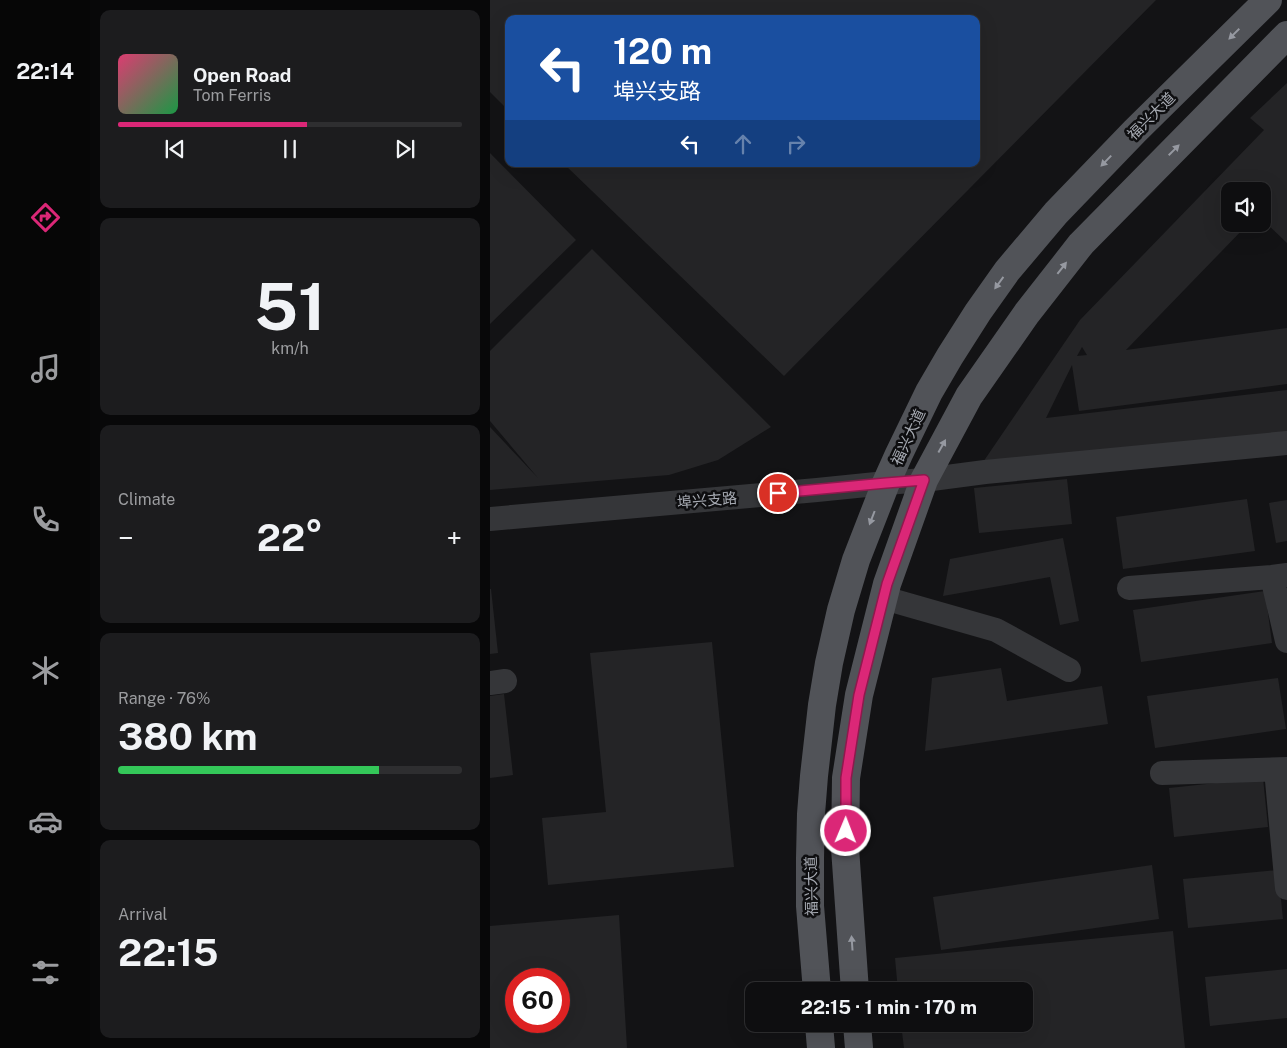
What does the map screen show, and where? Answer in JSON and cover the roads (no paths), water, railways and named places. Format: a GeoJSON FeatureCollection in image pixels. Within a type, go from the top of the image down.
{"type":"FeatureCollection","features":[{"type":"Feature","properties":{"kind":"main road","name":"福兴大道"},"geometry":{"type":"LineString","coordinates":[[816,982],[810,906],[810,858],[813,786],[822,705],[829,663],[856,560],[886,483],[929,392],[978,312],[1007,271],[1056,213],[1268,0]]}},
{"type":"Feature","properties":{"kind":"main road"},"geometry":{"type":"LineString","coordinates":[[854,982],[845,848],[846,778],[859,695],[887,584],[924,480],[970,396],[1027,313],[1081,244],[1287,35]]}},
{"type":"Feature","properties":{"kind":"main road"},"geometry":{"type":"LineString","coordinates":[[820,1032],[821,1048]]}},
{"type":"Feature","properties":{"kind":"main road"},"geometry":{"type":"LineString","coordinates":[[858,1032],[859,1048]]}},
{"type":"Feature","properties":{"kind":"street","name":"埠兴支路"},"geometry":{"type":"LineString","coordinates":[[490,519],[924,480],[985,472],[1287,442]]}},
{"type":"Feature","properties":{"kind":"street"},"geometry":{"type":"LineString","coordinates":[[1129,588],[1280,576],[1287,641]]}},
{"type":"Feature","properties":{"kind":"street"},"geometry":{"type":"LineString","coordinates":[[884,598],[996,630],[1069,670]]}},
{"type":"Feature","properties":{"kind":"street"},"geometry":{"type":"LineString","coordinates":[[1162,773],[1282,769],[1287,888]]}}]}
